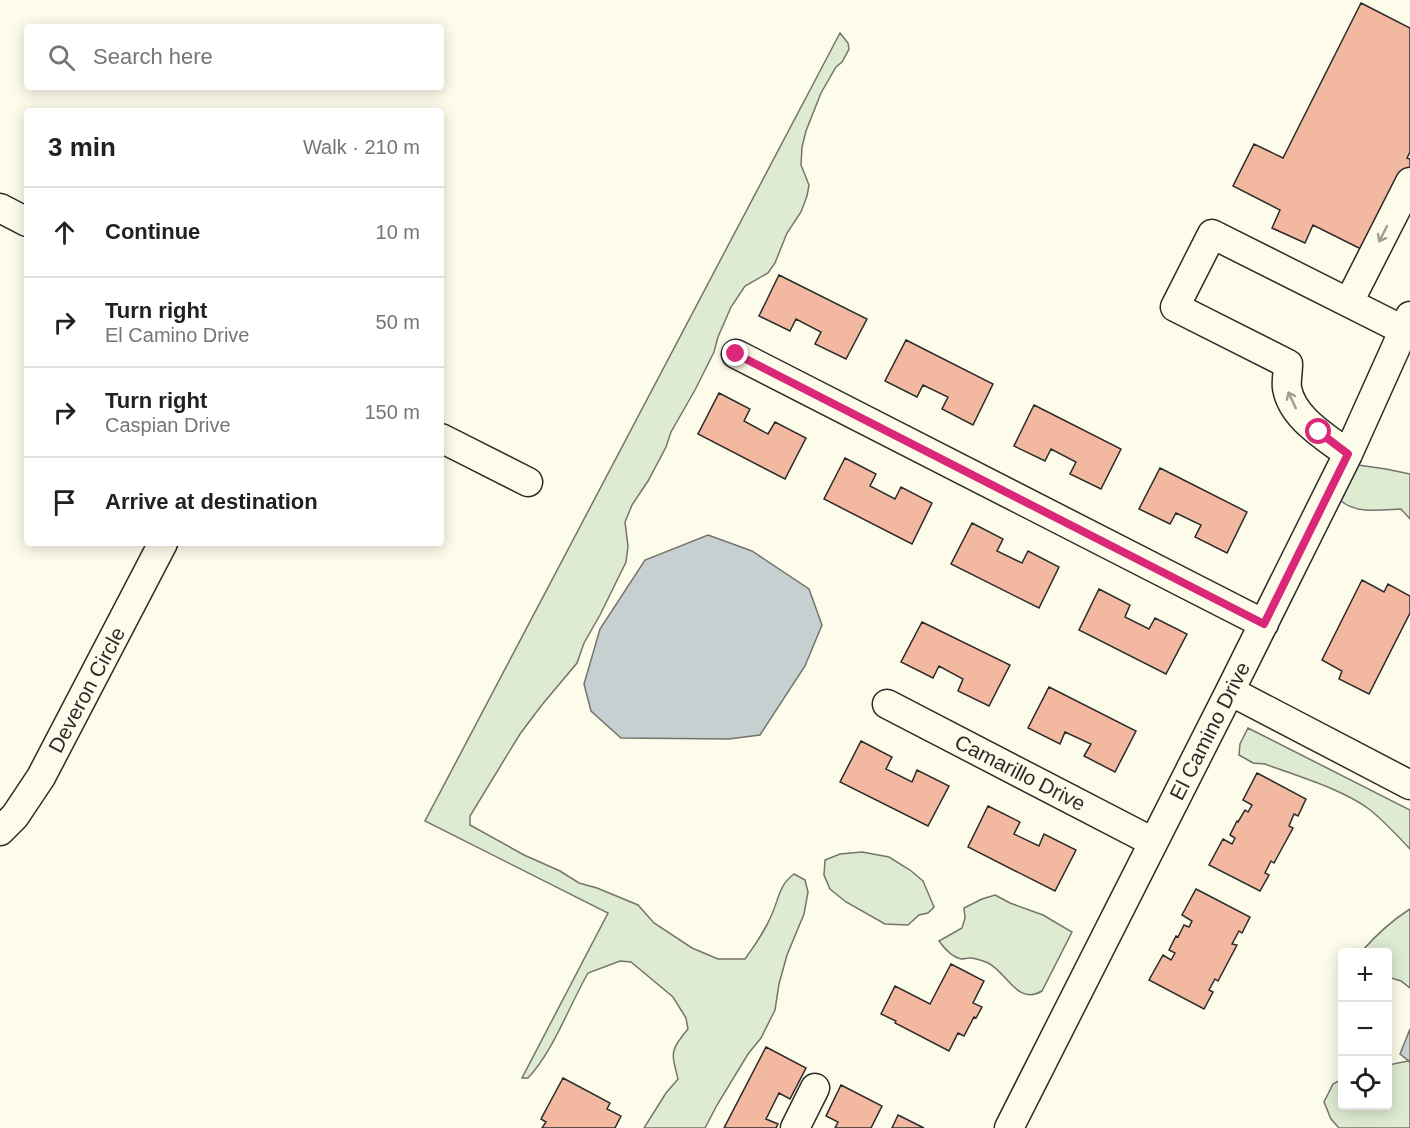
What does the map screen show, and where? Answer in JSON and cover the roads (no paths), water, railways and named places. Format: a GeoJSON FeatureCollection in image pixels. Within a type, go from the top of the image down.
{"type":"FeatureCollection","features":[{"type":"Feature","properties":{"kind":"street"},"geometry":{"type":"LineString","coordinates":[[1349,302],[1410,182]]}},
{"type":"Feature","properties":{"kind":"street"},"geometry":{"type":"LineString","coordinates":[[0,208],[24,220]]}},
{"type":"Feature","properties":{"kind":"street"},"geometry":{"type":"LineString","coordinates":[[1348,454],[1304,419],[1295,408],[1286,386],[1288,364],[1175,307],[1212,234],[1349,302],[1407,323]]}},
{"type":"Feature","properties":{"kind":"street","name":"El Camino Drive"},"geometry":{"type":"LineString","coordinates":[[1009,1128],[1264,624],[1348,454],[1407,323]]}},
{"type":"Feature","properties":{"kind":"street"},"geometry":{"type":"LineString","coordinates":[[736,354],[1264,624]]}},
{"type":"Feature","properties":{"kind":"street"},"geometry":{"type":"LineString","coordinates":[[444,440],[528,482]]}},
{"type":"Feature","properties":{"kind":"street","name":"Deveron Circle"},"geometry":{"type":"LineString","coordinates":[[0,831],[15,816],[41,777],[162,546]]}},
{"type":"Feature","properties":{"kind":"street"},"geometry":{"type":"LineString","coordinates":[[1230,691],[1410,785]]}},
{"type":"Feature","properties":{"kind":"street","name":"Camarillo Drive"},"geometry":{"type":"LineString","coordinates":[[887,704],[1153,842]]}},
{"type":"Feature","properties":{"kind":"street"},"geometry":{"type":"LineString","coordinates":[[795,1128],[815,1088]]}}]}
